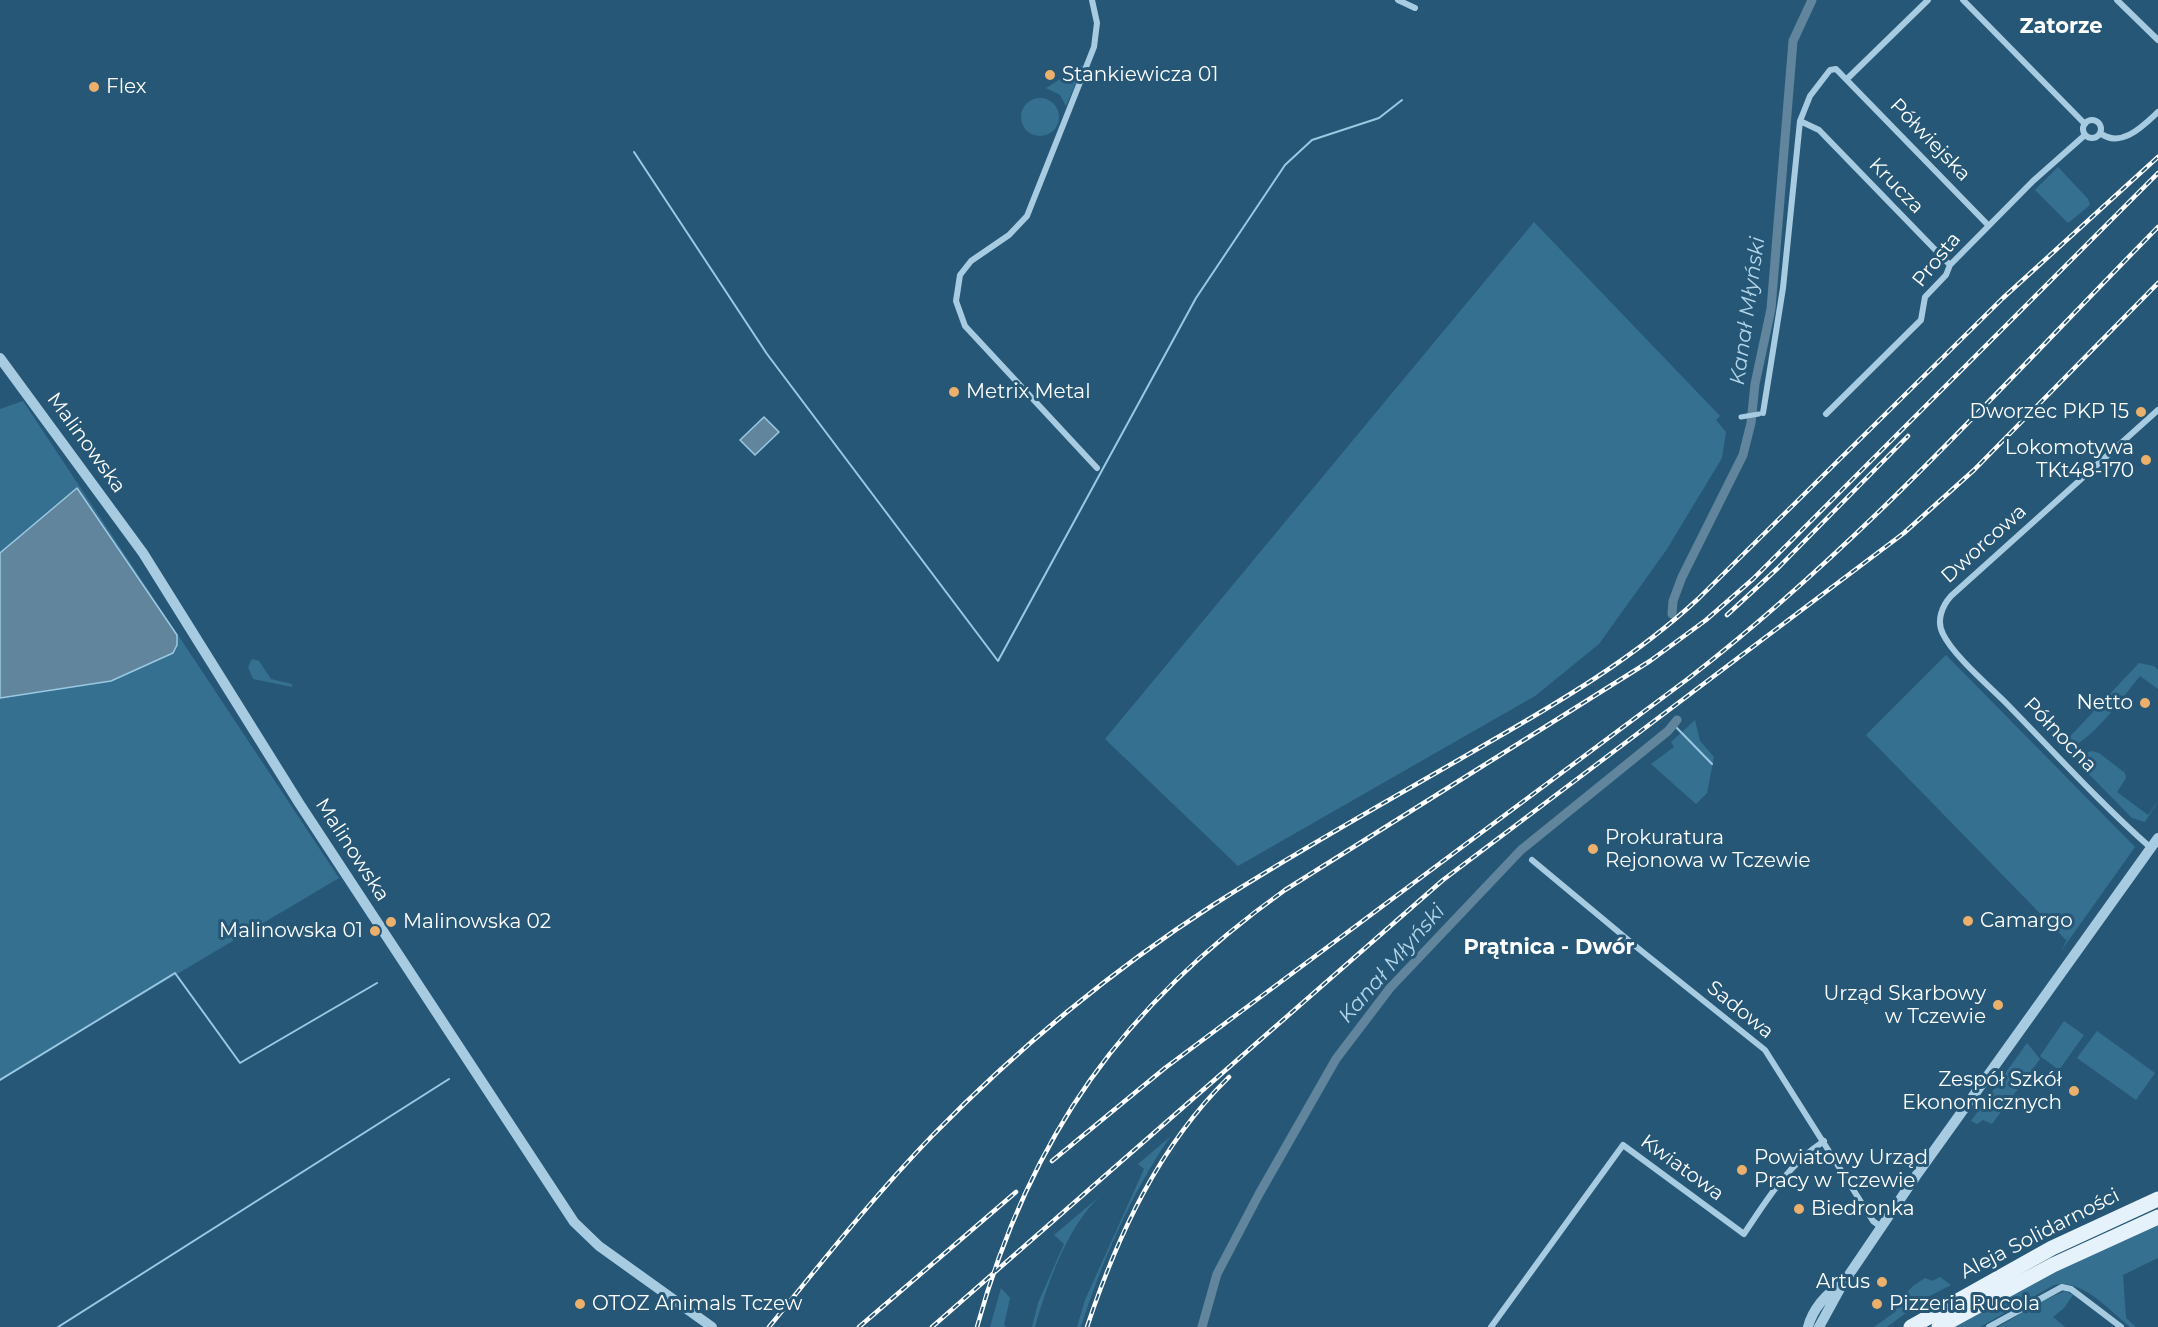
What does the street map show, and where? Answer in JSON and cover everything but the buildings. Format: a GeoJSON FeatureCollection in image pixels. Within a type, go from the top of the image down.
{"type":"FeatureCollection","features":[{"type":"Feature","properties":{"kind":"main road","name":"Aleja Solidarności"},"geometry":{"type":"LineString","coordinates":[[1911,1327],[2052,1248],[2158,1199]]}},
{"type":"Feature","properties":{"kind":"main road","name":"Aleja Solidarności"},"geometry":{"type":"LineString","coordinates":[[1939,1327],[2053,1264],[2158,1217]]}},
{"type":"Feature","properties":{"kind":"street"},"geometry":{"type":"LineString","coordinates":[[1092,0],[1097,23],[1094,47],[1032,207],[1015,230],[967,265],[958,281],[956,295],[957,308],[965,326],[1097,468]]}},
{"type":"Feature","properties":{"kind":"street"},"geometry":{"type":"LineString","coordinates":[[1398,0],[1415,8]]}},
{"type":"Feature","properties":{"kind":"street"},"geometry":{"type":"LineString","coordinates":[[1741,417],[1761,414],[1783,288],[1800,121],[1810,96],[1830,70],[1836,69],[1846,79],[1928,0]]}},
{"type":"Feature","properties":{"kind":"street"},"geometry":{"type":"LineString","coordinates":[[1963,0],[2085,124],[2085,135],[2093,138],[2100,133]]}},
{"type":"Feature","properties":{"kind":"street"},"geometry":{"type":"LineString","coordinates":[[2117,0],[2158,40]]}},
{"type":"Feature","properties":{"kind":"street","name":"Półwiejska"},"geometry":{"type":"LineString","coordinates":[[1846,79],[1988,225]]}},
{"type":"Feature","properties":{"kind":"street"},"geometry":{"type":"LineString","coordinates":[[2100,133],[2111,138],[2126,136],[2158,112]]}},
{"type":"Feature","properties":{"kind":"street","name":"Krucza"},"geometry":{"type":"LineString","coordinates":[[1800,121],[1819,130],[1950,265]]}},
{"type":"Feature","properties":{"kind":"street"},"geometry":{"type":"LineString","coordinates":[[2085,124],[2090,121],[2098,123],[2100,133]]}},
{"type":"Feature","properties":{"kind":"street","name":"Prosta"},"geometry":{"type":"LineString","coordinates":[[1826,414],[1921,321],[1925,297],[1946,275],[1950,265],[2056,159],[2085,135]]}},
{"type":"Feature","properties":{"kind":"street","name":"Malinowska"},"geometry":{"type":"LineString","coordinates":[[0,357],[143,553],[299,803],[574,1222],[599,1246],[712,1327]]}},
{"type":"Feature","properties":{"kind":"street","name":"Dworcowa"},"geometry":{"type":"LineString","coordinates":[[1948,641],[1942,631],[1940,621],[1943,606],[1950,596],[2158,410]]}},
{"type":"Feature","properties":{"kind":"street","name":"Północna"},"geometry":{"type":"LineString","coordinates":[[1948,641],[2124,824],[2151,848]]}},
{"type":"Feature","properties":{"kind":"street"},"geometry":{"type":"LineString","coordinates":[[1819,1327],[1842,1285],[1881,1227],[2158,838]]}},
{"type":"Feature","properties":{"kind":"street","name":"Sadowa"},"geometry":{"type":"LineString","coordinates":[[1532,860],[1765,1050],[1824,1140],[1873,1221],[1881,1227]]}},
{"type":"Feature","properties":{"kind":"street","name":"Kwiatowa"},"geometry":{"type":"LineString","coordinates":[[1491,1327],[1623,1145],[1744,1234],[1791,1167],[1803,1154],[1824,1140]]}},
{"type":"Feature","properties":{"kind":"street"},"geometry":{"type":"LineString","coordinates":[[1808,1327],[1817,1307],[1835,1288],[1842,1285]]}},
{"type":"Feature","properties":{"kind":"street"},"geometry":{"type":"LineString","coordinates":[[1989,1327],[2062,1287],[2071,1289],[2121,1327]]}},
{"type":"Feature","properties":{"kind":"shaded area"},"geometry":{"type":"Polygon","coordinates":[[[1083,66],[1066,106],[1060,95],[1046,88],[1083,66]]]}},
{"type":"Feature","properties":{"kind":"shaded area"},"geometry":{"type":"Polygon","coordinates":[[[1040,98],[1053,104],[1059,117],[1053,130],[1040,136],[1027,130],[1021,117],[1027,104],[1040,98]]]}},
{"type":"Feature","properties":{"kind":"shaded area"},"geometry":{"type":"Polygon","coordinates":[[[2058,167],[2088,199],[2090,205],[2068,223],[2035,190],[2058,167]]]}},
{"type":"Feature","properties":{"kind":"shaded area"},"geometry":{"type":"Polygon","coordinates":[[[1534,222],[1720,416],[1716,420],[1726,432],[1722,458],[1667,549],[1599,644],[1535,696],[1238,866],[1105,739],[1534,222]]]}},
{"type":"Feature","properties":{"kind":"shaded area"},"geometry":{"type":"Polygon","coordinates":[[[23,401],[339,878],[0,1079],[0,409],[23,401]]]}},
{"type":"Feature","properties":{"kind":"shaded area"},"geometry":{"type":"Polygon","coordinates":[[[764,417],[779,432],[755,455],[740,440],[764,417]]]}},
{"type":"Feature","properties":{"kind":"shaded area"},"geometry":{"type":"Polygon","coordinates":[[[77,488],[177,635],[177,645],[173,653],[111,681],[0,698],[0,553],[77,488]]]}},
{"type":"Feature","properties":{"kind":"shaded area"},"geometry":{"type":"Polygon","coordinates":[[[1946,655],[2135,847],[2061,951],[2070,934],[2066,940],[1866,735],[1946,655]]]}},
{"type":"Feature","properties":{"kind":"shaded area"},"geometry":{"type":"Polygon","coordinates":[[[252,659],[259,661],[271,679],[292,684],[292,687],[253,679],[248,667],[252,659]]]}},
{"type":"Feature","properties":{"kind":"shaded area"},"geometry":{"type":"Polygon","coordinates":[[[2139,663],[2154,666],[2158,670],[2158,689],[2140,676],[2094,730],[2074,746],[2064,748],[2062,745],[2139,663]]]}},
{"type":"Feature","properties":{"kind":"shaded area"},"geometry":{"type":"Polygon","coordinates":[[[1695,720],[1700,741],[1714,757],[1707,793],[1696,804],[1651,764],[1674,747],[1671,742],[1695,720]]]}},
{"type":"Feature","properties":{"kind":"shaded area"},"geometry":{"type":"Polygon","coordinates":[[[2092,751],[2099,753],[2125,773],[2126,778],[2117,792],[2148,815],[2158,801],[2145,822],[2132,818],[2076,761],[2082,754],[2092,751]]]}},
{"type":"Feature","properties":{"kind":"shaded area"},"geometry":{"type":"Polygon","coordinates":[[[2064,1021],[2084,1035],[2059,1070],[2040,1056],[2064,1021]]]}},
{"type":"Feature","properties":{"kind":"shaded area"},"geometry":{"type":"Polygon","coordinates":[[[2097,1031],[2155,1073],[2136,1100],[2077,1058],[2097,1031]]]}},
{"type":"Feature","properties":{"kind":"shaded area"},"geometry":{"type":"Polygon","coordinates":[[[2027,1043],[2040,1059],[1992,1124],[1983,1120],[1977,1124],[1971,1121],[2027,1043]]]}},
{"type":"Feature","properties":{"kind":"shaded area"},"geometry":{"type":"Polygon","coordinates":[[[1170,1137],[1130,1205],[1098,1277],[1081,1327],[1077,1327],[1085,1300],[1144,1169],[1138,1164],[1170,1137]]]}},
{"type":"Feature","properties":{"kind":"shaded area"},"geometry":{"type":"Polygon","coordinates":[[[1099,1197],[1077,1224],[1068,1240],[1052,1275],[1035,1327],[1032,1327],[1038,1303],[1064,1244],[1054,1235],[1099,1197]]]}},
{"type":"Feature","properties":{"kind":"shaded area"},"geometry":{"type":"Polygon","coordinates":[[[2158,1223],[2158,1258],[2123,1275],[2126,1318],[2136,1327],[2130,1327],[2085,1291],[2064,1284],[2054,1285],[1980,1327],[1954,1327],[2052,1272],[2158,1223]]]}},
{"type":"Feature","properties":{"kind":"shaded area"},"geometry":{"type":"Polygon","coordinates":[[[1940,1277],[1951,1285],[1926,1298],[1887,1327],[1874,1327],[1895,1312],[1892,1309],[1913,1286],[1925,1278],[1932,1281],[1940,1277]]]}},
{"type":"Feature","properties":{"kind":"shaded area"},"geometry":{"type":"Polygon","coordinates":[[[1001,1288],[1010,1298],[1004,1325],[1006,1327],[990,1327],[1001,1288]]]}},
{"type":"Feature","properties":{"kind":"shaded area"},"geometry":{"type":"Polygon","coordinates":[[[2065,1291],[2073,1295],[2064,1308],[2053,1317],[2065,1327],[1998,1327],[2042,1301],[2065,1291]]]}},
{"type":"Feature","properties":{"kind":"waterway","name":"Kanał Młyński"},"geometry":{"type":"LineString","coordinates":[[1672,614],[1673,601],[1682,577],[1743,455],[1751,423],[1755,384],[1771,309],[1793,41],[1812,0]]}},
{"type":"Feature","properties":{"kind":"waterway"},"geometry":{"type":"LineString","coordinates":[[634,152],[767,354],[998,661],[1196,298],[1285,165],[1312,140],[1379,118],[1402,100]]}},
{"type":"Feature","properties":{"kind":"waterway","name":"Kanał Młyński"},"geometry":{"type":"LineString","coordinates":[[1202,1327],[1217,1274],[1259,1194],[1336,1059],[1390,988],[1521,850],[1668,731],[1677,720]]}},
{"type":"Feature","properties":{"kind":"waterway"},"geometry":{"type":"LineString","coordinates":[[1674,725],[1712,764]]}},
{"type":"Feature","properties":{"kind":"waterway"},"geometry":{"type":"LineString","coordinates":[[0,1080],[175,973],[240,1063],[377,983]]}},
{"type":"Feature","properties":{"kind":"waterway"},"geometry":{"type":"LineString","coordinates":[[58,1327],[449,1079]]}},
{"type":"Feature","properties":{"kind":"railway"},"geometry":{"type":"LineString","coordinates":[[769,1327],[869,1206],[932,1136],[1031,1042],[1102,984],[1213,905],[1314,843],[1542,712],[1596,678],[1674,620],[2003,298],[2158,157]]}},
{"type":"Feature","properties":{"kind":"railway"},"geometry":{"type":"LineString","coordinates":[[977,1327],[999,1258],[1025,1194],[1055,1135],[1091,1080],[1131,1028],[1176,980],[1228,934],[1285,890],[1650,661],[1706,620],[1753,579],[2158,173]]}},
{"type":"Feature","properties":{"kind":"railway"},"geometry":{"type":"LineString","coordinates":[[1052,1161],[1165,1068],[1689,678],[1752,627],[1813,573],[1931,460],[2158,227]]}},
{"type":"Feature","properties":{"kind":"railway"},"geometry":{"type":"LineString","coordinates":[[932,1327],[1443,880],[1904,533],[1974,470],[2158,283]]}},
{"type":"Feature","properties":{"kind":"railway"},"geometry":{"type":"LineString","coordinates":[[1727,615],[1778,568],[1908,436]]}},
{"type":"Feature","properties":{"kind":"railway"},"geometry":{"type":"LineString","coordinates":[[1087,1327],[1112,1258],[1143,1193],[1182,1132],[1229,1077]]}},
{"type":"Feature","properties":{"kind":"railway"},"geometry":{"type":"LineString","coordinates":[[859,1327],[1016,1192]]}},
{"type":"Feature","properties":{"kind":"place","name":"Stankiewicza 01"},"geometry":{"type":"Point","coordinates":[1050,75]}},
{"type":"Feature","properties":{"kind":"place","name":"Flex"},"geometry":{"type":"Point","coordinates":[94,87]}},
{"type":"Feature","properties":{"kind":"place","name":"Metrix Metal"},"geometry":{"type":"Point","coordinates":[954,392]}},
{"type":"Feature","properties":{"kind":"place","name":"Dworzec PKP 15"},"geometry":{"type":"Point","coordinates":[2141,412]}},
{"type":"Feature","properties":{"kind":"place","name":"Lokomotywa TKt48-170"},"geometry":{"type":"Point","coordinates":[2146,460]}},
{"type":"Feature","properties":{"kind":"place","name":"Netto"},"geometry":{"type":"Point","coordinates":[2145,703]}},
{"type":"Feature","properties":{"kind":"place","name":"Prokuratura Rejonowa w Tczewie"},"geometry":{"type":"Point","coordinates":[1593,849]}},
{"type":"Feature","properties":{"kind":"place","name":"Camargo"},"geometry":{"type":"Point","coordinates":[1968,921]}},
{"type":"Feature","properties":{"kind":"place","name":"Malinowska 02"},"geometry":{"type":"Point","coordinates":[391,922]}},
{"type":"Feature","properties":{"kind":"place","name":"Malinowska 01"},"geometry":{"type":"Point","coordinates":[375,931]}},
{"type":"Feature","properties":{"kind":"place","name":"Urząd Skarbowy w Tczewie"},"geometry":{"type":"Point","coordinates":[1998,1005]}},
{"type":"Feature","properties":{"kind":"place","name":"Zespół Szkół Ekonomicznych"},"geometry":{"type":"Point","coordinates":[2074,1091]}},
{"type":"Feature","properties":{"kind":"place","name":"Powiatowy Urząd Pracy w Tczewie"},"geometry":{"type":"Point","coordinates":[1742,1170]}},
{"type":"Feature","properties":{"kind":"place","name":"Biedronka"},"geometry":{"type":"Point","coordinates":[1799,1209]}},
{"type":"Feature","properties":{"kind":"place","name":"Artus"},"geometry":{"type":"Point","coordinates":[1882,1282]}},
{"type":"Feature","properties":{"kind":"place","name":"OTOZ Animals Tczew"},"geometry":{"type":"Point","coordinates":[580,1304]}},
{"type":"Feature","properties":{"kind":"place","name":"Pizzeria Rucola"},"geometry":{"type":"Point","coordinates":[1877,1304]}},
{"type":"Feature","properties":{"kind":"district","name":"Zatorze"},"geometry":{"type":"Point","coordinates":[2061,27]}},
{"type":"Feature","properties":{"kind":"district","name":"Prątnica - Dwór"},"geometry":{"type":"Point","coordinates":[1549,948]}}]}
